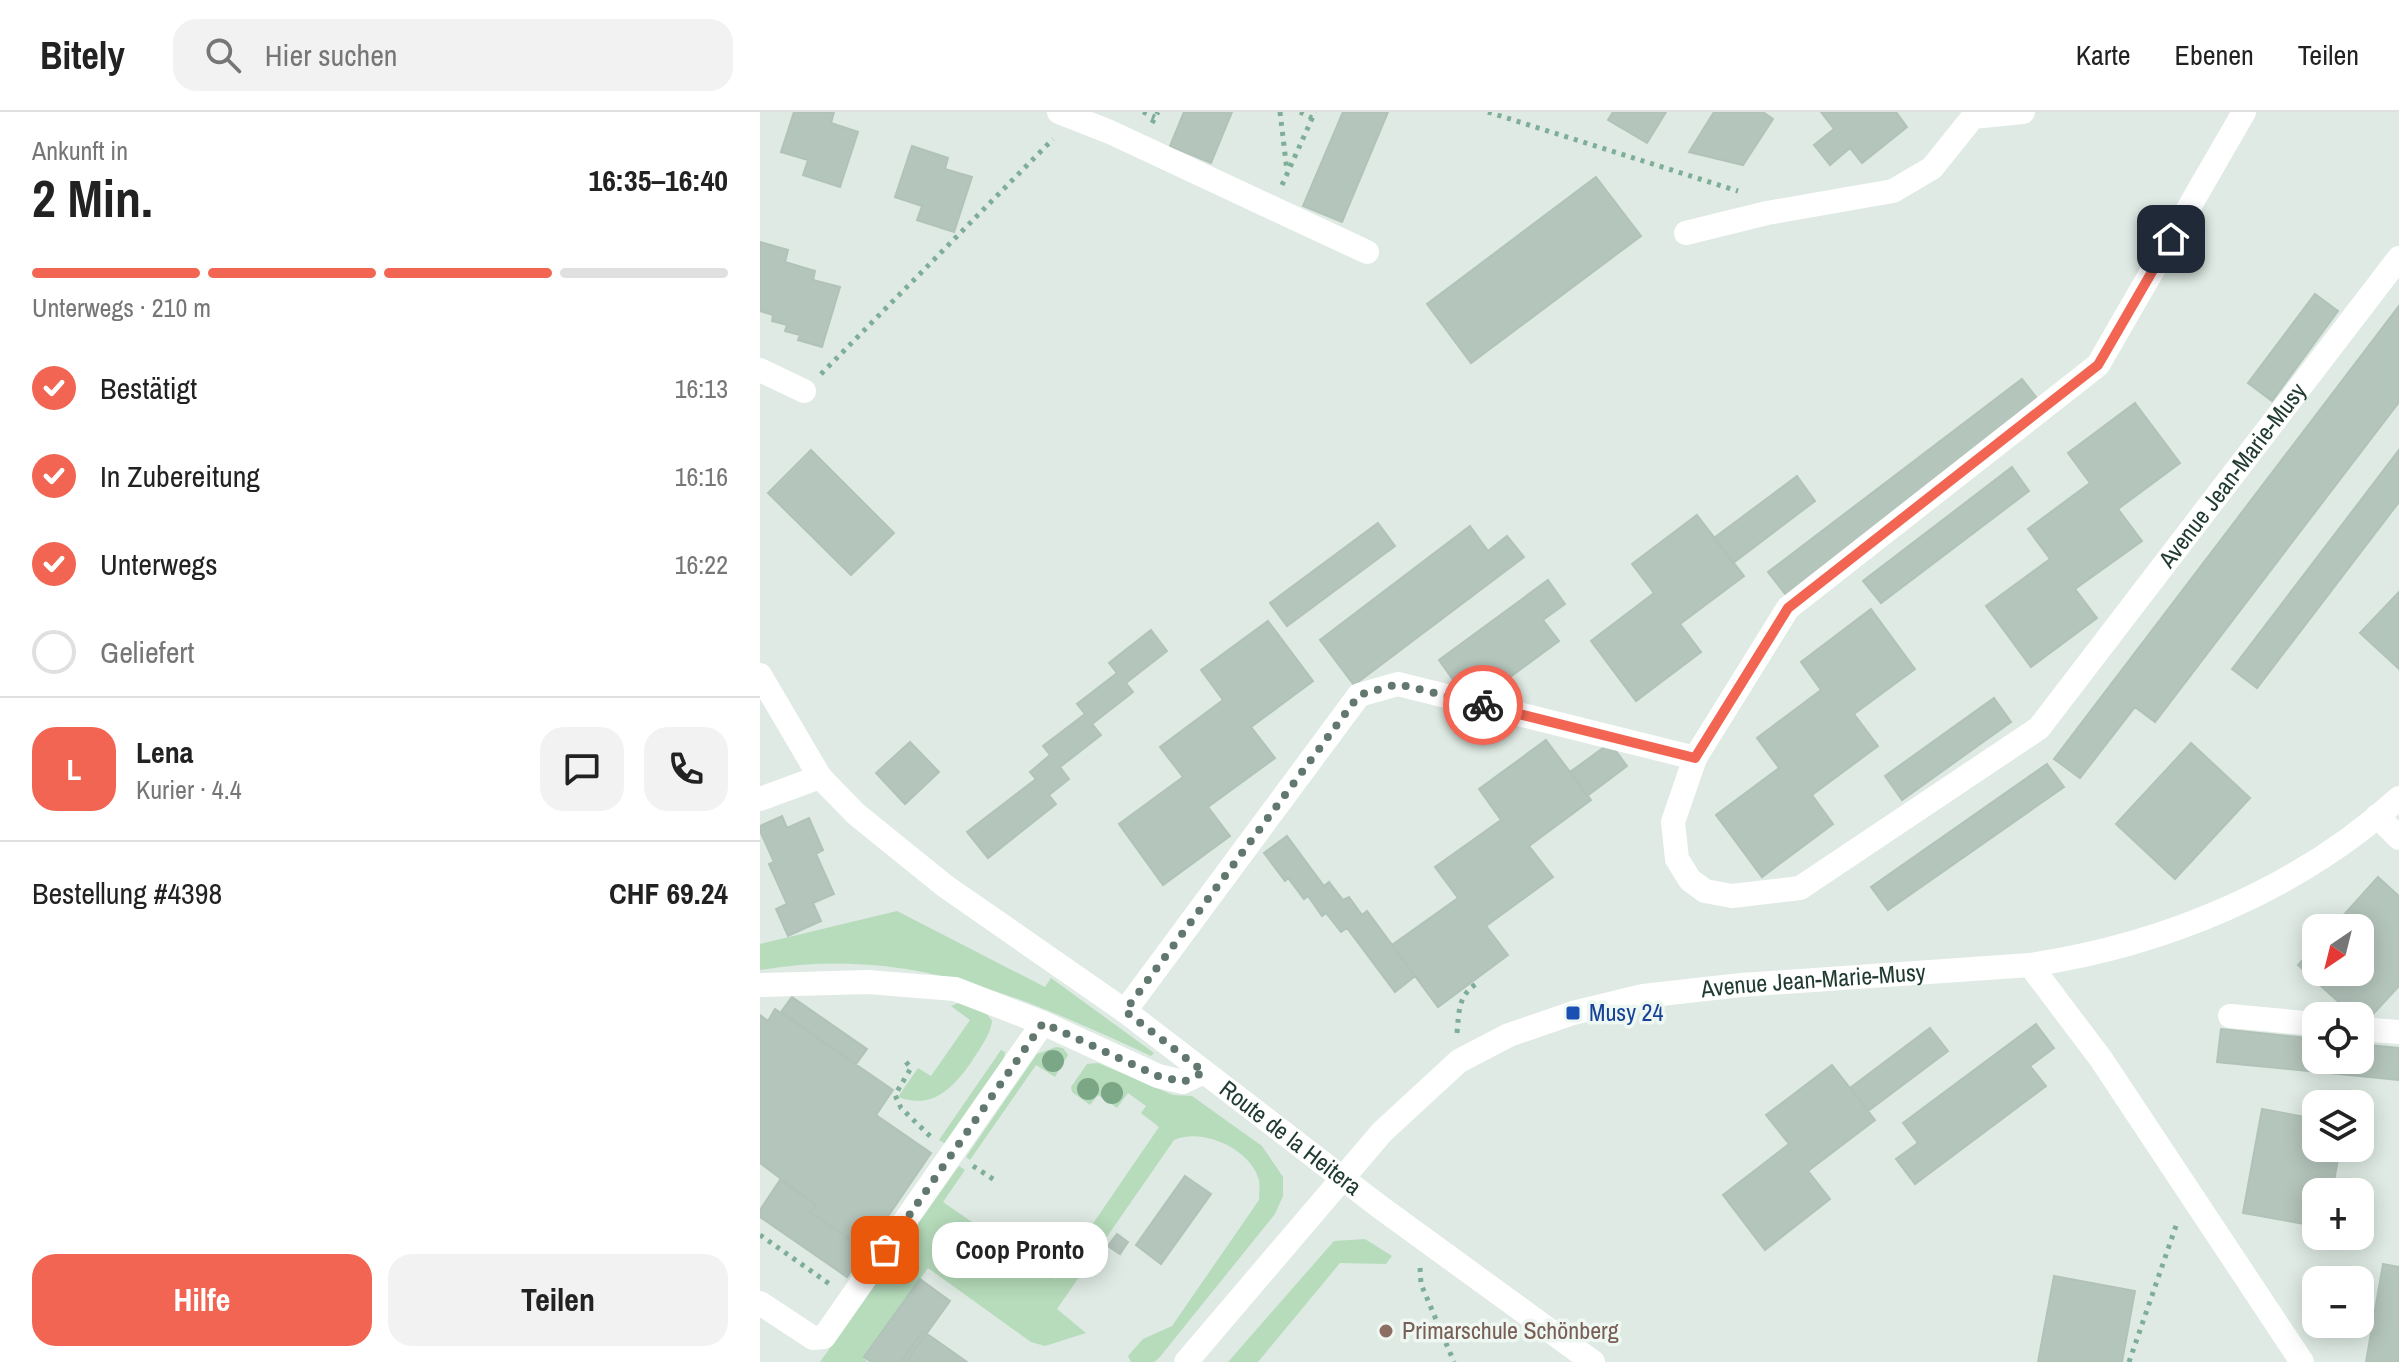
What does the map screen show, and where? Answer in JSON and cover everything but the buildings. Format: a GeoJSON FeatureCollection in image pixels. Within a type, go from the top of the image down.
{"type":"FeatureCollection","features":[{"type":"Feature","properties":{"kind":"street"},"geometry":{"type":"LineString","coordinates":[[1686,233],[1767,213],[1893,191],[1932,168],[1969,114],[2023,112]]}},
{"type":"Feature","properties":{"kind":"street","name":"Avenue Jean-Marie-Musy"},"geometry":{"type":"LineString","coordinates":[[2244,112],[2098,365],[1788,608],[1695,758],[1673,822],[1677,859],[1690,880],[1705,891],[1732,896],[1800,888],[2039,728],[2399,258]]}},
{"type":"Feature","properties":{"kind":"street"},"geometry":{"type":"LineString","coordinates":[[1066,115],[1367,252]]}},
{"type":"Feature","properties":{"kind":"street"},"geometry":{"type":"LineString","coordinates":[[760,370],[804,391]]}},
{"type":"Feature","properties":{"kind":"street","name":"Route de la Heitera"},"geometry":{"type":"LineString","coordinates":[[760,675],[820,777],[856,814],[945,886],[1125,1011],[1593,1362]]}},
{"type":"Feature","properties":{"kind":"street"},"geometry":{"type":"LineString","coordinates":[[1125,1011],[1359,695],[1398,684],[1695,758]]}},
{"type":"Feature","properties":{"kind":"street"},"geometry":{"type":"LineString","coordinates":[[760,799],[820,777]]}},
{"type":"Feature","properties":{"kind":"street","name":"Avenue Jean-Marie-Musy"},"geometry":{"type":"LineString","coordinates":[[1186,1362],[1341,1176],[1410,1103],[1459,1061],[1509,1035],[1573,1013],[1643,996],[1741,985],[2030,965],[2073,959],[2164,934],[2247,900],[2325,857],[2399,798]]}},
{"type":"Feature","properties":{"kind":"street"},"geometry":{"type":"LineString","coordinates":[[2377,816],[2399,838]]}},
{"type":"Feature","properties":{"kind":"street"},"geometry":{"type":"LineString","coordinates":[[2030,965],[2101,1059],[2302,1362]]}},
{"type":"Feature","properties":{"kind":"street"},"geometry":{"type":"LineString","coordinates":[[760,985],[868,982],[955,989],[1043,1023],[1158,1076],[1183,1082],[1204,1072]]}},
{"type":"Feature","properties":{"kind":"street"},"geometry":{"type":"LineString","coordinates":[[2230,1016],[2302,1023]]}},
{"type":"Feature","properties":{"kind":"street"},"geometry":{"type":"LineString","coordinates":[[760,1303],[813,1338],[824,1337],[1043,1023]]}},
{"type":"Feature","properties":{"kind":"street"},"geometry":{"type":"LineString","coordinates":[[2374,1030],[2399,1032]]}},
{"type":"Feature","properties":{"kind":"path"},"geometry":{"type":"LineString","coordinates":[[1143,112],[1155,117]]}},
{"type":"Feature","properties":{"kind":"path"},"geometry":{"type":"LineString","coordinates":[[1280,112],[1287,173]]}},
{"type":"Feature","properties":{"kind":"path"},"geometry":{"type":"LineString","coordinates":[[1271,208],[1313,115],[1300,112]]}},
{"type":"Feature","properties":{"kind":"path"},"geometry":{"type":"LineString","coordinates":[[1488,112],[1744,192],[1767,213]]}},
{"type":"Feature","properties":{"kind":"path"},"geometry":{"type":"LineString","coordinates":[[804,391],[1066,115]]}},
{"type":"Feature","properties":{"kind":"path"},"geometry":{"type":"LineString","coordinates":[[1457,1034],[1459,1005],[1465,991],[1476,984]]}},
{"type":"Feature","properties":{"kind":"path"},"geometry":{"type":"LineString","coordinates":[[895,1095],[909,1075],[911,1068],[906,1062]]}},
{"type":"Feature","properties":{"kind":"path"},"geometry":{"type":"LineString","coordinates":[[760,1235],[852,1299]]}},
{"type":"Feature","properties":{"kind":"path"},"geometry":{"type":"LineString","coordinates":[[2129,1362],[2166,1255]]}},
{"type":"Feature","properties":{"kind":"path"},"geometry":{"type":"LineString","coordinates":[[1420,1263],[1421,1284],[1454,1362]]}},
{"type":"Feature","properties":{"kind":"green space"},"geometry":{"type":"Polygon","coordinates":[[[897,911],[1045,987],[1051,978],[1154,1053],[1151,1056],[1009,996],[914,970],[865,964],[814,964],[760,970],[760,944],[897,911]]]}},
{"type":"Feature","properties":{"kind":"green space"},"geometry":{"type":"Polygon","coordinates":[[[958,1003],[977,1008],[992,1021],[981,1047],[957,1080],[941,1094],[922,1101],[898,1097],[918,1068],[931,1076],[970,1020],[951,1006],[958,1003]]]}},
{"type":"Feature","properties":{"kind":"green space"},"geometry":{"type":"Polygon","coordinates":[[[1056,1047],[1063,1048],[1068,1055],[1055,1077],[1036,1065],[970,1160],[966,1157],[1037,1054],[1056,1047]]]}},
{"type":"Feature","properties":{"kind":"green space"},"geometry":{"type":"Polygon","coordinates":[[[1001,1050],[1005,1052],[1004,1059],[946,1144],[939,1140],[1001,1050]]]}},
{"type":"Feature","properties":{"kind":"green space"},"geometry":{"type":"Polygon","coordinates":[[[1098,1063],[1173,1095],[1192,1096],[1262,1146],[1283,1177],[1283,1196],[1275,1214],[1159,1358],[1154,1362],[1131,1362],[1128,1356],[1143,1339],[1172,1326],[1259,1200],[1259,1180],[1246,1159],[1224,1144],[1198,1136],[1174,1140],[1057,1309],[1086,1333],[1045,1346],[1031,1342],[928,1268],[864,1357],[867,1362],[820,1362],[959,1166],[965,1170],[943,1202],[1055,1279],[1159,1127],[1141,1113],[1146,1106],[1128,1093],[1117,1108],[1098,1095],[1090,1105],[1072,1092],[1071,1087],[1087,1064],[1098,1063]]]}},
{"type":"Feature","properties":{"kind":"green space"},"geometry":{"type":"Polygon","coordinates":[[[1365,1239],[1392,1256],[1386,1264],[1340,1263],[1258,1362],[1228,1362],[1334,1241],[1365,1239]]]}},
{"type":"Feature","properties":{"kind":"way so far"},"geometry":{"type":"LineString","coordinates":[[885,1250],[1043,1023],[1158,1076],[1183,1082],[1204,1072],[1125,1011],[1359,695],[1398,684],[1483,705]]}},
{"type":"Feature","properties":{"kind":"place","name":"Musy 24"},"geometry":{"type":"Point","coordinates":[1573,1013]}},
{"type":"Feature","properties":{"kind":"place","name":"Coop Pronto"},"geometry":{"type":"Point","coordinates":[885,1250]}},
{"type":"Feature","properties":{"kind":"place","name":"Primarschule Schönberg"},"geometry":{"type":"Point","coordinates":[1386,1331]}},
{"type":"Feature","properties":{"kind":"route"},"geometry":{"type":"LineString","coordinates":[[1483,705],[1695,758],[1788,608],[2098,365],[2171,239]]}}]}
